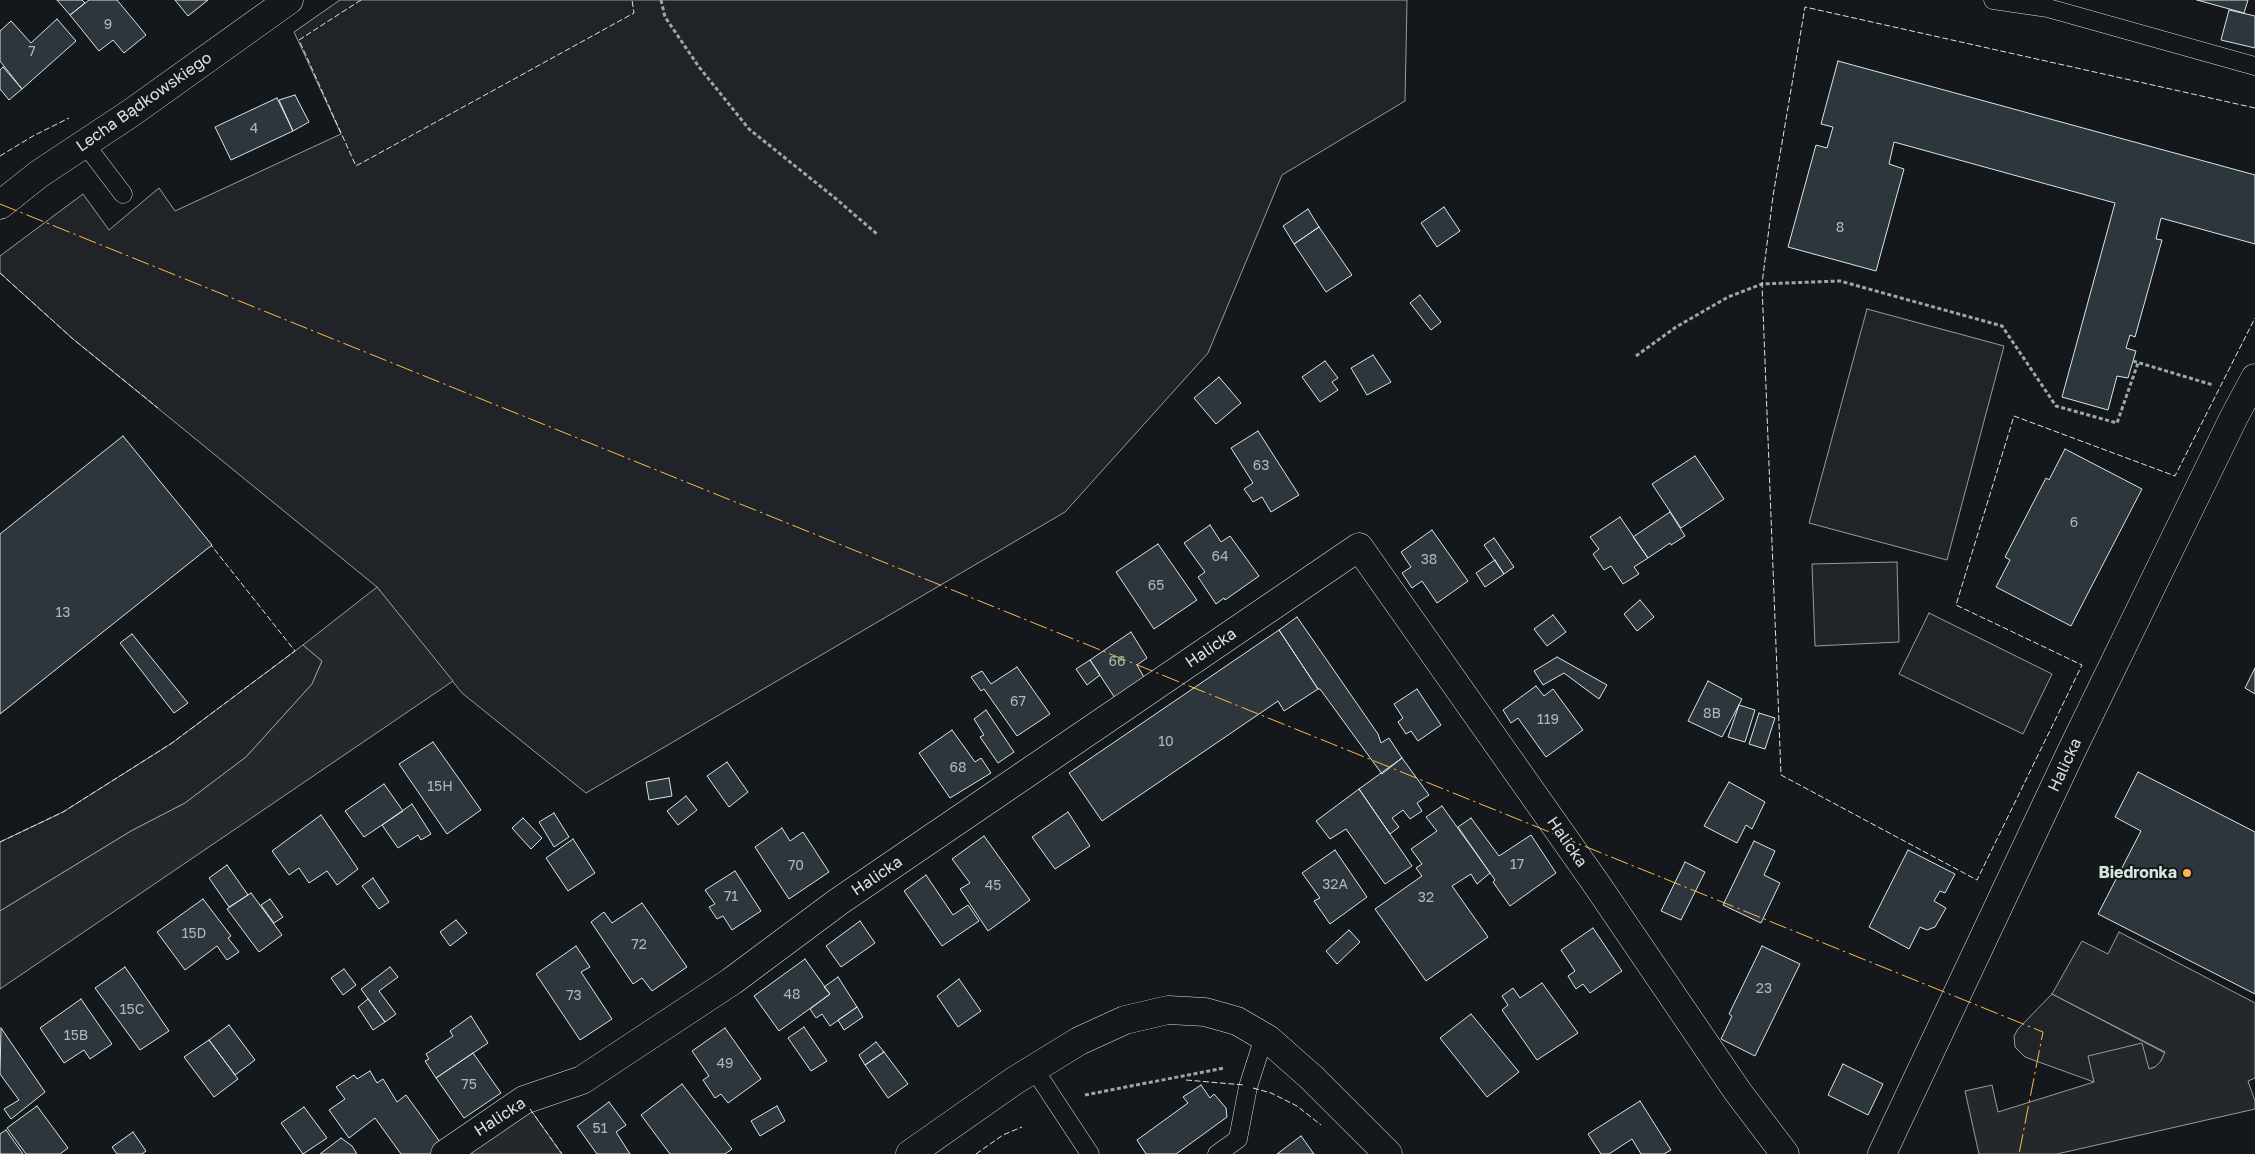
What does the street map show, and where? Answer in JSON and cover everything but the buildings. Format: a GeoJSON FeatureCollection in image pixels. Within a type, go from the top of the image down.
{"type":"FeatureCollection","features":[{"type":"Feature","properties":{"kind":"street","name":"Lecha Bądkowskiego"},"geometry":{"type":"LineString","coordinates":[[0,205],[40,174],[289,0]]}},
{"type":"Feature","properties":{"kind":"street","name":"Halicka"},"geometry":{"type":"LineString","coordinates":[[1882,1154],[2071,752],[2247,405]]}},
{"type":"Feature","properties":{"kind":"street","name":"Halicka"},"geometry":{"type":"LineString","coordinates":[[445,1154],[524,1100],[582,1080],[732,981],[838,902],[1359,546],[1595,882],[1738,1092],[1785,1154]]}},
{"type":"Feature","properties":{"kind":"street"},"geometry":{"type":"LineString","coordinates":[[910,1154],[1034,1069],[1079,1041],[1125,1020],[1168,1010],[1205,1012],[1237,1021],[1264,1037],[1311,1076],[1388,1154]]}},
{"type":"Feature","properties":{"kind":"lane"},"geometry":{"type":"LineString","coordinates":[[1993,0],[2048,8],[2255,66]]}},
{"type":"Feature","properties":{"kind":"lane"},"geometry":{"type":"LineString","coordinates":[[85,144],[123,194]]}},
{"type":"Feature","properties":{"kind":"lane"},"geometry":{"type":"LineString","coordinates":[[1217,1154],[1238,1139],[1248,1087],[1264,1037]]}},
{"type":"Feature","properties":{"kind":"lane"},"geometry":{"type":"LineString","coordinates":[[1034,1069],[1090,1154]]}},
{"type":"Feature","properties":{"kind":"path"},"geometry":{"type":"LineString","coordinates":[[661,0],[665,17],[699,67],[749,129],[877,234]]}},
{"type":"Feature","properties":{"kind":"path"},"geometry":{"type":"LineString","coordinates":[[1636,356],[1676,327],[1728,297],[1762,284],[1840,281],[2002,326],[2056,406],[2117,423],[2138,363]]}},
{"type":"Feature","properties":{"kind":"path"},"geometry":{"type":"LineString","coordinates":[[2133,362],[2220,387],[2247,405]]}},
{"type":"Feature","properties":{"kind":"path"},"geometry":{"type":"LineString","coordinates":[[1083,1096],[1234,1066]]}},
{"type":"Feature","properties":{"kind":"shaded area"},"geometry":{"type":"Polygon","coordinates":[[[340,0],[1407,0],[1405,101],[1282,175],[1208,353],[1065,512],[586,793],[462,693],[377,587],[73,339],[0,273],[0,256],[83,194],[109,230],[159,188],[175,211],[341,134],[294,32],[340,0]]]}},
{"type":"Feature","properties":{"kind":"shaded area"},"geometry":{"type":"Polygon","coordinates":[[[1867,309],[2004,346],[1947,560],[1809,523],[1867,309]]]}},
{"type":"Feature","properties":{"kind":"shaded area"},"geometry":{"type":"Polygon","coordinates":[[[1897,562],[1899,642],[1815,646],[1812,564],[1897,562]]]}},
{"type":"Feature","properties":{"kind":"shaded area"},"geometry":{"type":"Polygon","coordinates":[[[377,587],[453,681],[0,989],[0,911],[131,831],[185,803],[246,757],[312,684],[322,661],[303,645],[377,587]]]}},
{"type":"Feature","properties":{"kind":"shaded area"},"geometry":{"type":"Polygon","coordinates":[[[1929,613],[2052,674],[2023,734],[1899,674],[1929,613]]]}},
{"type":"Feature","properties":{"kind":"shaded area"},"geometry":{"type":"Polygon","coordinates":[[[303,645],[322,661],[312,684],[246,757],[185,803],[131,831],[0,911],[0,842],[63,812],[172,743],[303,645]]]}},
{"type":"Feature","properties":{"kind":"shaded area"},"geometry":{"type":"Polygon","coordinates":[[[2119,932],[2255,1003],[2255,1078],[2248,1081],[2255,1101],[2255,1109],[2057,1154],[1979,1154],[1965,1091],[1992,1085],[1998,1112],[2094,1082],[2088,1056],[2142,1043],[2149,1069],[2155,1067],[2161,1061],[2165,1052],[2052,994],[2082,941],[2108,954],[2119,932]]]}},
{"type":"Feature","properties":{"kind":"shaded area"},"geometry":{"type":"Polygon","coordinates":[[[2052,994],[2165,1053],[2161,1061],[2155,1067],[2149,1069],[2089,1056],[2094,1082],[2025,1057],[2015,1047],[2014,1036],[2018,1029],[2052,994]]]}},
{"type":"Feature","properties":{"kind":"shaded area"},"geometry":{"type":"Polygon","coordinates":[[[530,1109],[562,1154],[465,1154],[530,1109]]]}},
{"type":"Feature","properties":{"kind":"fence"},"geometry":{"type":"LineString","coordinates":[[361,0],[299,40],[356,166],[634,13],[632,0]]}},
{"type":"Feature","properties":{"kind":"fence"},"geometry":{"type":"LineString","coordinates":[[2255,108],[1805,7],[1773,196],[1762,284],[1781,775],[1977,880],[2082,665],[1956,605],[2014,416],[2175,476],[2255,318]]}},
{"type":"Feature","properties":{"kind":"fence"},"geometry":{"type":"LineString","coordinates":[[0,156],[33,136],[69,118]]}},
{"type":"Feature","properties":{"kind":"fence"},"geometry":{"type":"LineString","coordinates":[[0,273],[73,339],[158,408]]}},
{"type":"Feature","properties":{"kind":"fence"},"geometry":{"type":"LineString","coordinates":[[0,842],[63,812],[172,743],[295,651],[211,545]]}},
{"type":"Feature","properties":{"kind":"fence"},"geometry":{"type":"LineString","coordinates":[[1186,1080],[1244,1085]]}},
{"type":"Feature","properties":{"kind":"fence"},"geometry":{"type":"LineString","coordinates":[[1253,1088],[1271,1093],[1297,1106],[1321,1125]]}},
{"type":"Feature","properties":{"kind":"fence"},"geometry":{"type":"LineString","coordinates":[[530,1109],[562,1154]]}},
{"type":"Feature","properties":{"kind":"fence"},"geometry":{"type":"LineString","coordinates":[[976,1154],[1003,1135],[1022,1127]]}},
{"type":"Feature","properties":{"kind":"power"},"geometry":{"type":"LineString","coordinates":[[0,204],[2043,1032],[2019,1154]]}},
{"type":"Feature","properties":{"kind":"place","name":"Biedronka"},"geometry":{"type":"Point","coordinates":[2187,873]}}]}
